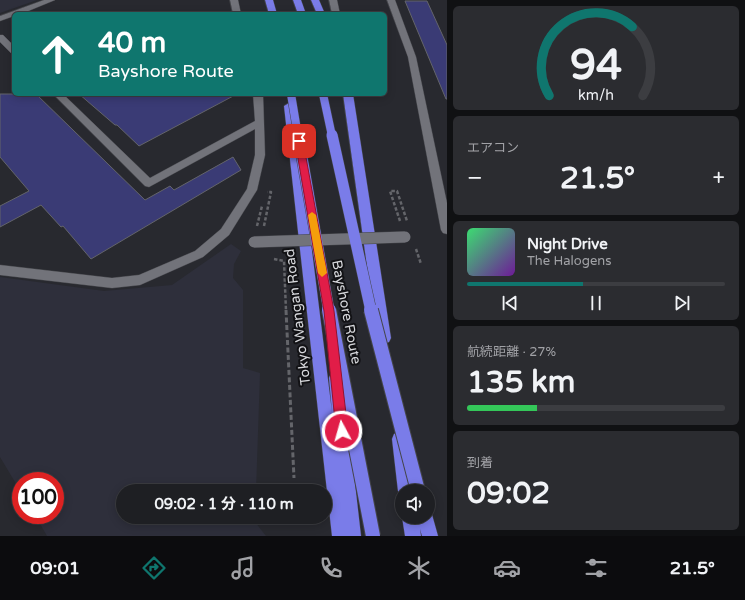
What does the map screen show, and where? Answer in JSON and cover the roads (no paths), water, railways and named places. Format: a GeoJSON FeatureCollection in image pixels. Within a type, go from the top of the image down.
{"type":"FeatureCollection","features":[{"type":"Feature","properties":{"kind":"highway"},"geometry":{"type":"LineString","coordinates":[[269,0],[272,12]]}},
{"type":"Feature","properties":{"kind":"highway"},"geometry":{"type":"LineString","coordinates":[[294,0],[296,12]]}},
{"type":"Feature","properties":{"kind":"highway"},"geometry":{"type":"LineString","coordinates":[[298,0],[301,12]]}},
{"type":"Feature","properties":{"kind":"highway"},"geometry":{"type":"LineString","coordinates":[[315,0],[320,12]]}},
{"type":"Feature","properties":{"kind":"highway","name":"Bayshore Route"},"geometry":{"type":"LineString","coordinates":[[289,96],[373,536]]}},
{"type":"Feature","properties":{"kind":"highway","name":"Tokyo Wangan Road"},"geometry":{"type":"LineString","coordinates":[[289,96],[340,536]]}},
{"type":"Feature","properties":{"kind":"highway","name":"Bayshore Route"},"geometry":{"type":"LineString","coordinates":[[323,96],[370,307],[416,484]]}},
{"type":"Feature","properties":{"kind":"highway"},"geometry":{"type":"LineString","coordinates":[[348,96],[405,484]]}},
{"type":"Feature","properties":{"kind":"highway"},"geometry":{"type":"LineString","coordinates":[[329,311],[353,536]]}},
{"type":"Feature","properties":{"kind":"highway"},"geometry":{"type":"LineString","coordinates":[[411,524],[413,536]]}},
{"type":"Feature","properties":{"kind":"highway"},"geometry":{"type":"LineString","coordinates":[[427,524],[430,536]]}},
{"type":"Feature","properties":{"kind":"street"},"geometry":{"type":"LineString","coordinates":[[19,12],[51,0]]}},
{"type":"Feature","properties":{"kind":"street"},"geometry":{"type":"LineString","coordinates":[[234,0],[237,12]]}},
{"type":"Feature","properties":{"kind":"street"},"geometry":{"type":"LineString","coordinates":[[332,0],[335,12]]}},
{"type":"Feature","properties":{"kind":"street"},"geometry":{"type":"LineString","coordinates":[[391,0],[412,57],[447,230]]}},
{"type":"Feature","properties":{"kind":"street"},"geometry":{"type":"LineString","coordinates":[[0,19],[12,15]]}},
{"type":"Feature","properties":{"kind":"street"},"geometry":{"type":"LineString","coordinates":[[0,37],[12,49]]}},
{"type":"Feature","properties":{"kind":"street"},"geometry":{"type":"LineString","coordinates":[[60,96],[149,183],[260,122]]}},
{"type":"Feature","properties":{"kind":"street"},"geometry":{"type":"LineString","coordinates":[[0,270],[112,283],[140,280],[199,254],[225,232],[252,190],[260,154],[258,96]]}},
{"type":"Feature","properties":{"kind":"street"},"geometry":{"type":"LineString","coordinates":[[254,242],[405,237]]}}]}
